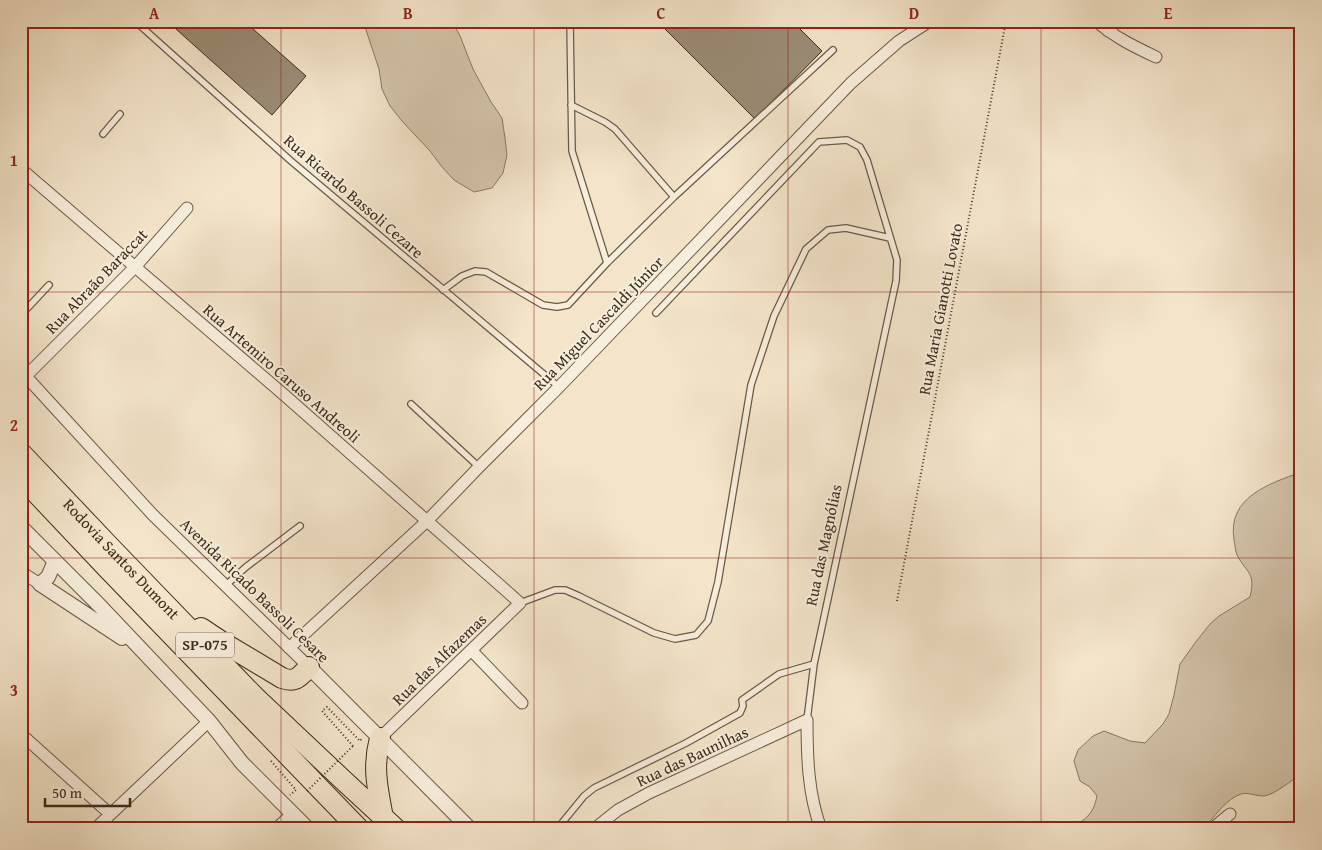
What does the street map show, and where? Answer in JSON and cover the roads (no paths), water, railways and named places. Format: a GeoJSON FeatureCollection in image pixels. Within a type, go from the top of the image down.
{"type":"FeatureCollection","features":[{"type":"Feature","properties":{"kind":"highway","name":"Rodovia Santos Dumont"},"geometry":{"type":"LineString","coordinates":[[21,453],[255,697],[390,824]]}},
{"type":"Feature","properties":{"kind":"highway","name":"Rodovia Santos Dumont"},"geometry":{"type":"LineString","coordinates":[[21,477],[359,829]]}},
{"type":"Feature","properties":{"kind":"highway"},"geometry":{"type":"LineString","coordinates":[[172,611],[282,678],[296,680],[308,667]]}},
{"type":"Feature","properties":{"kind":"highway"},"geometry":{"type":"LineString","coordinates":[[374,732],[377,788],[390,824]]}},
{"type":"Feature","properties":{"kind":"street","name":"Rua Miguel Cascaldi Júnior"},"geometry":{"type":"LineString","coordinates":[[289,648],[427,520],[559,387],[851,83],[899,42],[930,21]]}},
{"type":"Feature","properties":{"kind":"street"},"geometry":{"type":"LineString","coordinates":[[1096,21],[1108,32],[1156,57]]}},
{"type":"Feature","properties":{"kind":"street"},"geometry":{"type":"LineString","coordinates":[[1108,32],[1117,21]]}},
{"type":"Feature","properties":{"kind":"street","name":"Rua Artemiro Caruso Andreoli"},"geometry":{"type":"LineString","coordinates":[[21,169],[289,399],[520,603]]}},
{"type":"Feature","properties":{"kind":"street","name":"Rua Abraão Baraccat"},"geometry":{"type":"LineString","coordinates":[[24,373],[135,266],[187,208]]}},
{"type":"Feature","properties":{"kind":"street","name":"Avenida Ricado Bassoli Cesare"},"geometry":{"type":"LineString","coordinates":[[24,373],[153,516],[289,648],[470,829]]}},
{"type":"Feature","properties":{"kind":"street"},"geometry":{"type":"LineString","coordinates":[[21,526],[209,721],[242,763],[308,829]]}},
{"type":"Feature","properties":{"kind":"street"},"geometry":{"type":"LineString","coordinates":[[40,584],[48,577],[55,561]]}},
{"type":"Feature","properties":{"kind":"street"},"geometry":{"type":"LineString","coordinates":[[21,572],[143,652]]}},
{"type":"Feature","properties":{"kind":"street","name":"Rua das Alfazemas"},"geometry":{"type":"LineString","coordinates":[[374,732],[472,651],[520,603]]}},
{"type":"Feature","properties":{"kind":"street"},"geometry":{"type":"LineString","coordinates":[[472,651],[522,703]]}},
{"type":"Feature","properties":{"kind":"street","name":"Rua das Baunilhas"},"geometry":{"type":"LineString","coordinates":[[594,829],[618,810],[649,793],[807,720]]}},
{"type":"Feature","properties":{"kind":"street","name":"Rua das Magnólias"},"geometry":{"type":"LineString","coordinates":[[807,720],[810,784],[816,816],[821,829]]}},
{"type":"Feature","properties":{"kind":"street"},"geometry":{"type":"LineString","coordinates":[[95,829],[209,721]]}},
{"type":"Feature","properties":{"kind":"street"},"geometry":{"type":"LineString","coordinates":[[21,734],[110,814]]}},
{"type":"Feature","properties":{"kind":"street"},"geometry":{"type":"LineString","coordinates":[[276,829],[292,814]]}},
{"type":"Feature","properties":{"kind":"street"},"geometry":{"type":"LineString","coordinates":[[1212,829],[1230,814]]}},
{"type":"Feature","properties":{"kind":"lane","name":"Rua Ricardo Bassoli Cezare"},"geometry":{"type":"LineString","coordinates":[[135,21],[291,161],[559,387]]}},
{"type":"Feature","properties":{"kind":"lane"},"geometry":{"type":"LineString","coordinates":[[570,21],[572,151],[607,263]]}},
{"type":"Feature","properties":{"kind":"lane"},"geometry":{"type":"LineString","coordinates":[[443,290],[462,276],[475,271],[486,272],[543,305],[557,307],[568,305],[607,263],[674,197],[833,50]]}},
{"type":"Feature","properties":{"kind":"lane"},"geometry":{"type":"LineString","coordinates":[[571,105],[615,129],[674,197]]}},
{"type":"Feature","properties":{"kind":"lane"},"geometry":{"type":"LineString","coordinates":[[103,134],[120,114]]}},
{"type":"Feature","properties":{"kind":"lane","name":"Rua das Magnólias"},"geometry":{"type":"LineString","coordinates":[[656,313],[819,142],[847,140],[860,147],[867,160],[897,260],[896,281],[814,664],[807,720]]}},
{"type":"Feature","properties":{"kind":"lane"},"geometry":{"type":"LineString","coordinates":[[520,603],[555,590],[565,590],[654,633],[676,639],[696,635],[708,621],[718,582],[751,385],[774,316],[806,249],[828,230],[846,228],[890,238]]}},
{"type":"Feature","properties":{"kind":"lane"},"geometry":{"type":"LineString","coordinates":[[21,315],[49,286]]}},
{"type":"Feature","properties":{"kind":"lane"},"geometry":{"type":"LineString","coordinates":[[411,404],[479,467]]}},
{"type":"Feature","properties":{"kind":"lane"},"geometry":{"type":"LineString","coordinates":[[225,586],[246,567],[300,526]]}},
{"type":"Feature","properties":{"kind":"lane"},"geometry":{"type":"LineString","coordinates":[[557,829],[584,796],[594,788],[686,743],[740,713],[743,706],[742,700],[779,674],[814,664]]}}]}
